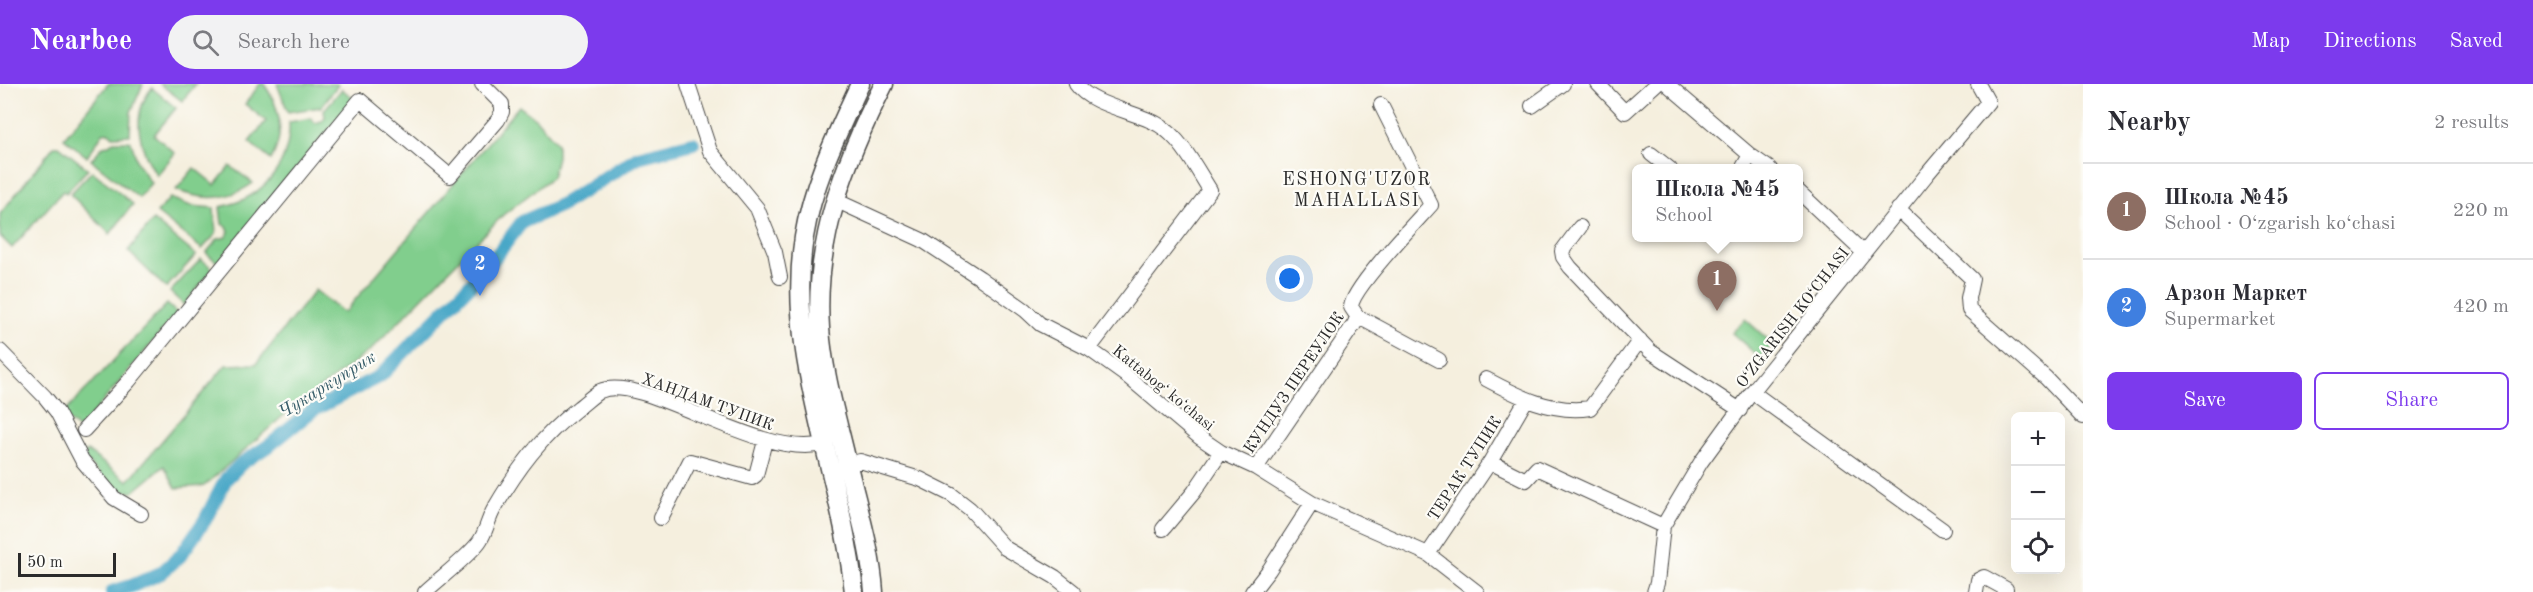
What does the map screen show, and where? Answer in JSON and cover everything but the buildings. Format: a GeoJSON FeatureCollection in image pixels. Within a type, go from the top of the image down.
{"type":"FeatureCollection","features":[{"type":"Feature","properties":{"kind":"main road"},"geometry":{"type":"LineString","coordinates":[[854,592],[851,561],[840,506],[823,444],[803,337],[802,254],[807,222],[818,180],[833,140],[860,84]]}},
{"type":"Feature","properties":{"kind":"main road"},"geometry":{"type":"LineString","coordinates":[[874,592],[870,559],[830,388],[820,331],[821,260],[835,200],[853,148],[884,84]]}},
{"type":"Feature","properties":{"kind":"street"},"geometry":{"type":"LineString","coordinates":[[84,430],[129,381],[360,100],[450,176],[498,120],[502,112],[502,104],[482,84]]}},
{"type":"Feature","properties":{"kind":"street"},"geometry":{"type":"LineString","coordinates":[[688,84],[710,151],[757,208],[774,252],[780,277]]}},
{"type":"Feature","properties":{"kind":"street"},"geometry":{"type":"LineString","coordinates":[[1077,84],[1080,89],[1101,102],[1160,125],[1180,145],[1210,190],[1089,349]]}},
{"type":"Feature","properties":{"kind":"street"},"geometry":{"type":"LineString","coordinates":[[1532,106],[1563,84]]}},
{"type":"Feature","properties":{"kind":"street"},"geometry":{"type":"LineString","coordinates":[[1598,84],[1625,112],[1656,84]]}},
{"type":"Feature","properties":{"kind":"street"},"geometry":{"type":"LineString","coordinates":[[1667,84],[1750,155],[1764,164]]}},
{"type":"Feature","properties":{"kind":"street","name":"O‘ZGARISH KO‘CHASI"},"geometry":{"type":"LineString","coordinates":[[1654,592],[1663,526],[1701,462],[1752,392],[1898,209],[1988,102],[1978,84]]}},
{"type":"Feature","properties":{"kind":"street","name":"КУНДУЗ ПЕРЕУЛОК"},"geometry":{"type":"LineString","coordinates":[[1256,468],[1356,322],[1357,316],[1352,307],[1352,301],[1370,274],[1431,205],[1381,105]]}},
{"type":"Feature","properties":{"kind":"street"},"geometry":{"type":"LineString","coordinates":[[1651,154],[1665,164]]}},
{"type":"Feature","properties":{"kind":"street"},"geometry":{"type":"LineString","coordinates":[[1744,164],[1750,155]]}},
{"type":"Feature","properties":{"kind":"street"},"geometry":{"type":"LineString","coordinates":[[1803,196],[1864,253]]}},
{"type":"Feature","properties":{"kind":"street","name":"Kattabogʻ koʻchasi"},"geometry":{"type":"LineString","coordinates":[[835,200],[922,240],[1016,304],[1040,324],[1089,349],[1128,377],[1199,437],[1221,452],[1256,468],[1312,503],[1428,554],[1477,592]]}},
{"type":"Feature","properties":{"kind":"street"},"geometry":{"type":"LineString","coordinates":[[1898,209],[1972,279],[1968,298],[1970,310],[2046,378],[2083,417]]}},
{"type":"Feature","properties":{"kind":"street"},"geometry":{"type":"LineString","coordinates":[[1580,227],[1564,246],[1563,257],[1650,351],[1740,410]]}},
{"type":"Feature","properties":{"kind":"street"},"geometry":{"type":"LineString","coordinates":[[1357,316],[1440,360]]}},
{"type":"Feature","properties":{"kind":"street"},"geometry":{"type":"LineString","coordinates":[[1486,379],[1526,400],[1548,407],[1590,408],[1640,340]]}},
{"type":"Feature","properties":{"kind":"street"},"geometry":{"type":"LineString","coordinates":[[0,351],[57,412],[82,460],[114,498],[141,514]]}},
{"type":"Feature","properties":{"kind":"street","name":"ХАНДАМ ТУПИК"},"geometry":{"type":"LineString","coordinates":[[425,592],[479,542],[491,513],[515,472],[539,443],[566,418],[601,391],[633,390],[765,441],[812,447],[823,444]]}},
{"type":"Feature","properties":{"kind":"street"},"geometry":{"type":"LineString","coordinates":[[1752,392],[1943,530]]}},
{"type":"Feature","properties":{"kind":"street","name":"ТЕРАК ТУПИК"},"geometry":{"type":"LineString","coordinates":[[1428,554],[1490,462],[1526,400]]}},
{"type":"Feature","properties":{"kind":"street"},"geometry":{"type":"LineString","coordinates":[[661,518],[690,461],[752,477],[756,475],[765,441]]}},
{"type":"Feature","properties":{"kind":"street"},"geometry":{"type":"LineString","coordinates":[[1163,529],[1194,492],[1221,452]]}},
{"type":"Feature","properties":{"kind":"street"},"geometry":{"type":"LineString","coordinates":[[848,465],[860,461],[937,486],[970,509],[1005,548],[1055,577],[1074,592]]}},
{"type":"Feature","properties":{"kind":"street"},"geometry":{"type":"LineString","coordinates":[[1490,462],[1526,480],[1537,468],[1663,526]]}},
{"type":"Feature","properties":{"kind":"street"},"geometry":{"type":"LineString","coordinates":[[1252,592],[1312,503]]}},
{"type":"Feature","properties":{"kind":"street"},"geometry":{"type":"LineString","coordinates":[[1976,592],[1978,580],[1984,577],[2006,589]]}},
{"type":"Feature","properties":{"kind":"green space"},"geometry":{"type":"Polygon","coordinates":[[[108,84],[143,84],[131,112],[130,135],[113,136],[109,132],[103,133],[87,157],[64,138],[108,84]]]}},
{"type":"Feature","properties":{"kind":"green space"},"geometry":{"type":"Polygon","coordinates":[[[160,84],[196,84],[182,101],[160,84]]]}},
{"type":"Feature","properties":{"kind":"green space"},"geometry":{"type":"Polygon","coordinates":[[[260,84],[264,84],[270,93],[279,121],[278,141],[271,160],[249,142],[266,121],[245,104],[260,84]]]}},
{"type":"Feature","properties":{"kind":"green space"},"geometry":{"type":"Polygon","coordinates":[[[277,84],[338,85],[321,107],[288,112],[277,84]]]}},
{"type":"Feature","properties":{"kind":"green space"},"geometry":{"type":"Polygon","coordinates":[[[152,88],[176,108],[154,135],[175,153],[157,175],[142,143],[139,120],[145,98],[152,88]]]}},
{"type":"Feature","properties":{"kind":"green space"},"geometry":{"type":"Polygon","coordinates":[[[342,89],[354,99],[218,263],[206,253],[218,239],[226,237],[229,232],[222,224],[220,207],[249,197],[261,188],[271,178],[285,153],[289,122],[311,118],[315,123],[322,121],[325,117],[324,110],[342,89]]]}},
{"type":"Feature","properties":{"kind":"green space"},"geometry":{"type":"Polygon","coordinates":[[[519,106],[536,119],[557,143],[557,157],[552,177],[503,215],[372,349],[283,416],[204,486],[176,488],[164,466],[133,492],[115,491],[82,456],[87,451],[128,481],[226,365],[256,364],[315,290],[344,313],[519,106]]]}},
{"type":"Feature","properties":{"kind":"green space"},"geometry":{"type":"Polygon","coordinates":[[[114,141],[131,141],[137,162],[151,183],[139,198],[91,160],[103,146],[114,141]]]}},
{"type":"Feature","properties":{"kind":"green space"},"geometry":{"type":"Polygon","coordinates":[[[54,146],[59,146],[88,169],[66,193],[63,191],[12,248],[0,236],[0,214],[54,146]]]}},
{"type":"Feature","properties":{"kind":"green space"},"geometry":{"type":"Polygon","coordinates":[[[230,166],[253,183],[235,193],[216,197],[196,196],[176,190],[194,168],[215,185],[230,166]]]}},
{"type":"Feature","properties":{"kind":"green space"},"geometry":{"type":"Polygon","coordinates":[[[92,171],[133,204],[110,234],[70,194],[92,171]]]}},
{"type":"Feature","properties":{"kind":"green space"},"geometry":{"type":"Polygon","coordinates":[[[170,198],[191,206],[214,208],[216,234],[202,249],[157,213],[170,198]]]}},
{"type":"Feature","properties":{"kind":"green space"},"geometry":{"type":"Polygon","coordinates":[[[153,220],[196,255],[166,288],[128,251],[153,220]]]}},
{"type":"Feature","properties":{"kind":"green space"},"geometry":{"type":"Polygon","coordinates":[[[201,259],[213,269],[184,305],[170,292],[201,259]]]}},
{"type":"Feature","properties":{"kind":"green space"},"geometry":{"type":"Polygon","coordinates":[[[167,304],[177,313],[79,430],[62,415],[167,304]]]}},
{"type":"Feature","properties":{"kind":"green space"},"geometry":{"type":"Polygon","coordinates":[[[1745,319],[1773,344],[1760,358],[1732,333],[1745,319]]]}},
{"type":"Feature","properties":{"kind":"waterway","name":"Чукаркуприк"},"geometry":{"type":"LineString","coordinates":[[112,592],[161,573],[180,556],[205,520],[226,479],[242,463],[271,444],[313,410],[380,376],[486,269],[522,222],[561,205],[638,157],[693,143]]}},
{"type":"Feature","properties":{"kind":"place","name":"Арзон Маркет"},"geometry":{"type":"Point","coordinates":[480,296]}},
{"type":"Feature","properties":{"kind":"place","name":"Школа №45"},"geometry":{"type":"Point","coordinates":[1717,311]}},
{"type":"Feature","properties":{"kind":"district","name":"ESHONG'UZOR MAHALLASI"},"geometry":{"type":"Point","coordinates":[1357,190]}}]}
